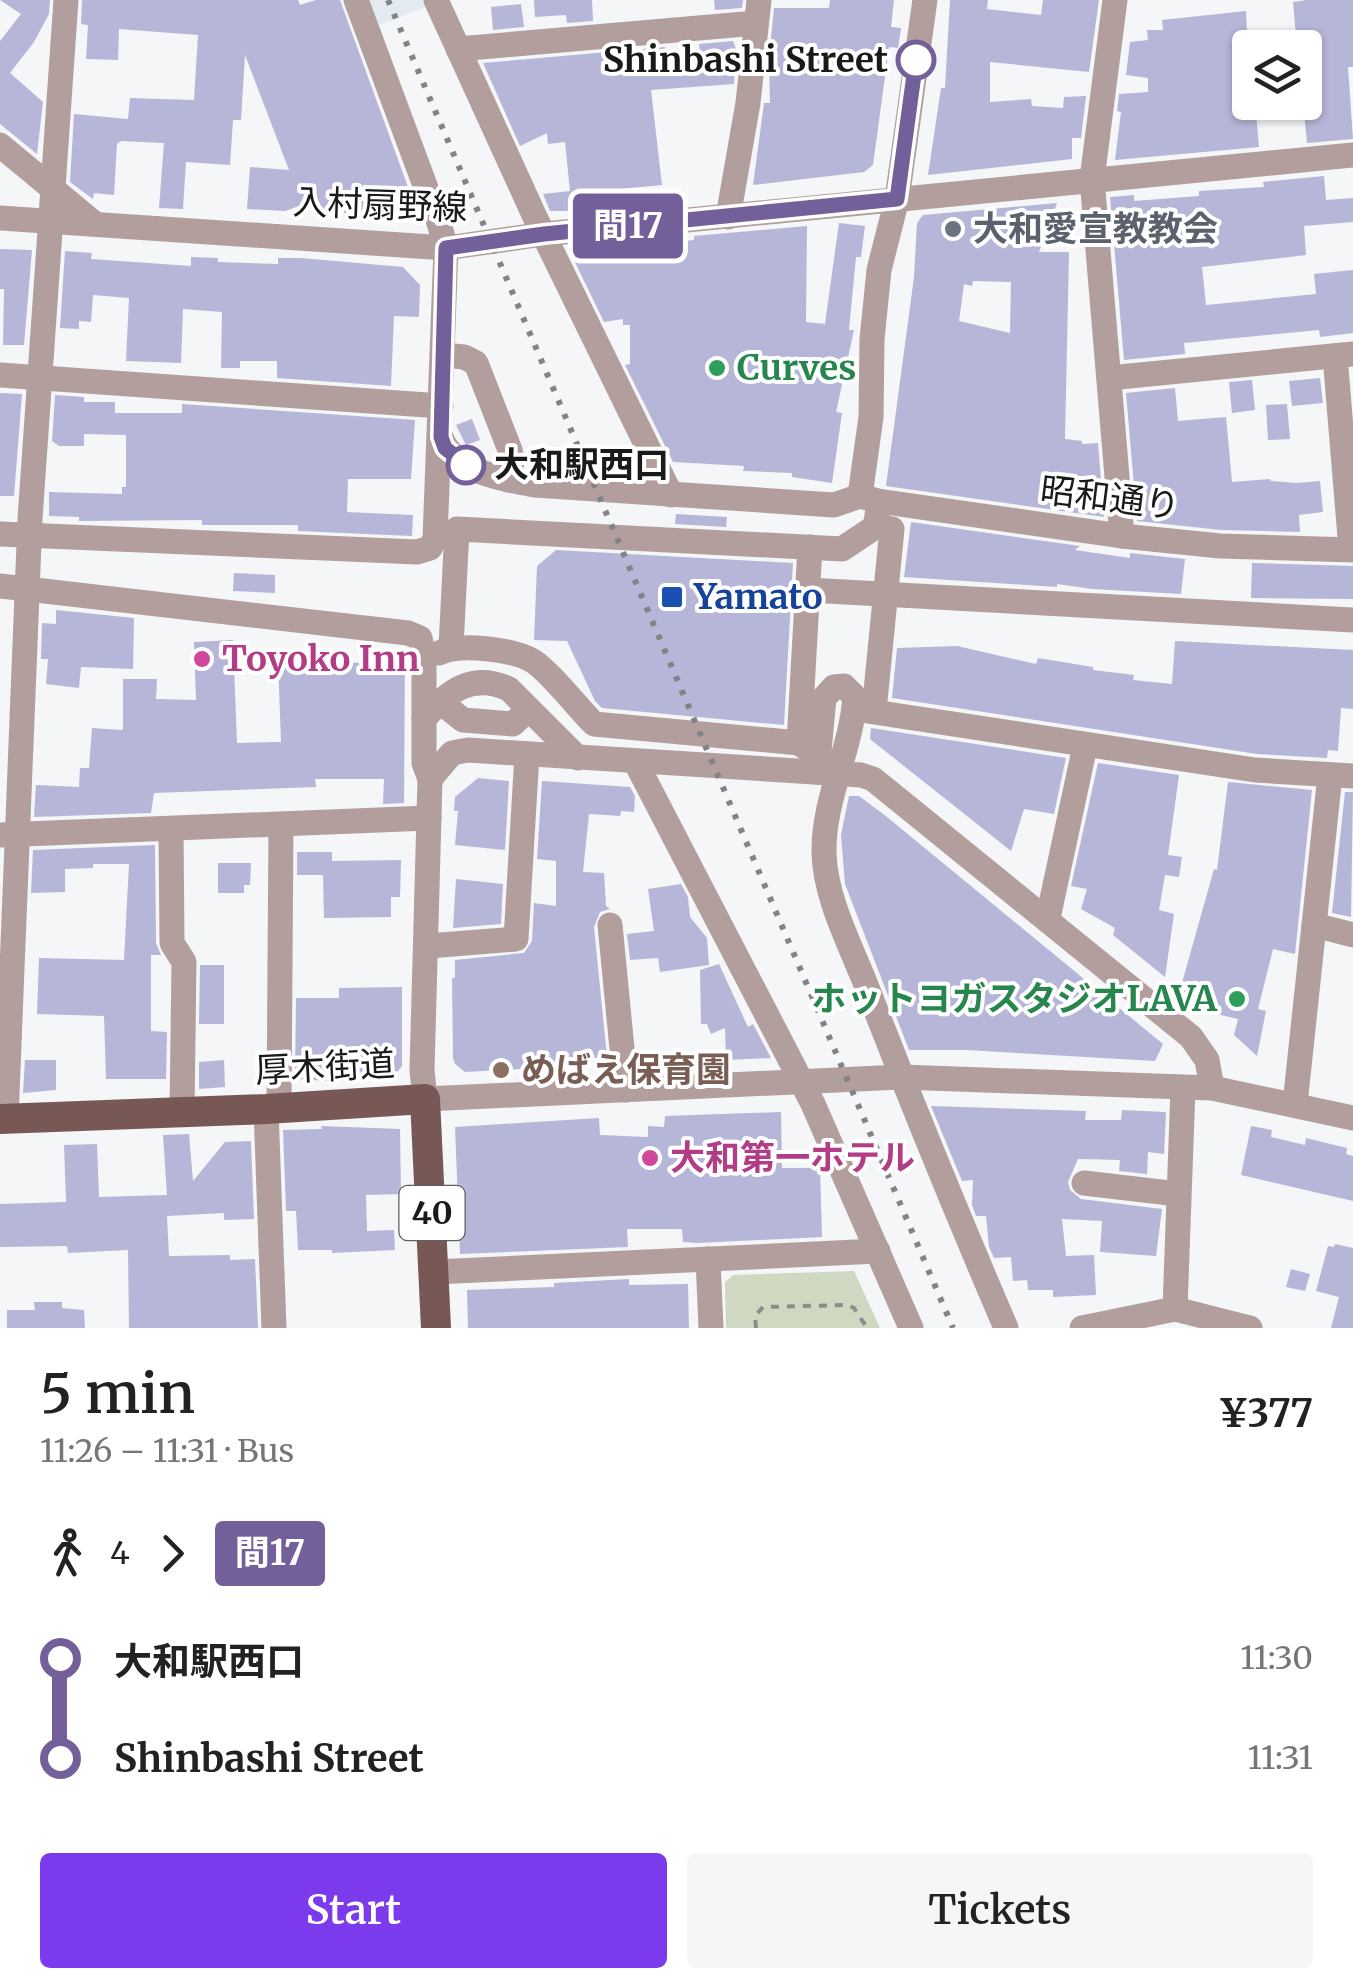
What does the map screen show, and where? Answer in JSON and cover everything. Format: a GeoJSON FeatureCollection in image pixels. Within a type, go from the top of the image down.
{"type":"FeatureCollection","features":[{"type":"Feature","properties":{"kind":"main road","name":"厚木街道"},"geometry":{"type":"LineString","coordinates":[[3,1119],[425,1099],[436,1328]]}},
{"type":"Feature","properties":{"kind":"street"},"geometry":{"type":"LineString","coordinates":[[3,1119],[8,835],[66,0]]}},
{"type":"Feature","properties":{"kind":"street"},"geometry":{"type":"LineString","coordinates":[[0,534],[417,552],[430,548],[435,539],[441,437],[446,248],[440,222],[356,0]]}},
{"type":"Feature","properties":{"kind":"street"},"geometry":{"type":"LineString","coordinates":[[436,0],[671,494]]}},
{"type":"Feature","properties":{"kind":"street"},"geometry":{"type":"LineString","coordinates":[[925,0],[897,199],[879,270],[872,339],[871,511],[842,549],[457,529],[443,651],[495,650],[533,662],[594,724],[816,760],[884,785],[1191,1037],[1206,1060],[1212,1088]]}},
{"type":"Feature","properties":{"kind":"street"},"geometry":{"type":"LineString","coordinates":[[1116,0],[1092,180],[1122,536]]}},
{"type":"Feature","properties":{"kind":"street"},"geometry":{"type":"LineString","coordinates":[[458,49],[757,11],[748,103],[728,217]]}},
{"type":"Feature","properties":{"kind":"street"},"geometry":{"type":"LineString","coordinates":[[0,144],[94,223]]}},
{"type":"Feature","properties":{"kind":"street","name":"入村扇野線"},"geometry":{"type":"LineString","coordinates":[[0,218],[446,248],[544,234],[1353,155]]}},
{"type":"Feature","properties":{"kind":"street"},"geometry":{"type":"LineString","coordinates":[[443,355],[464,357],[476,363],[510,450],[508,480]]}},
{"type":"Feature","properties":{"kind":"street"},"geometry":{"type":"LineString","coordinates":[[1109,378],[1344,355],[1352,550]]}},
{"type":"Feature","properties":{"kind":"street"},"geometry":{"type":"LineString","coordinates":[[0,375],[441,406]]}},
{"type":"Feature","properties":{"kind":"street","name":"昭和通り"},"geometry":{"type":"LineString","coordinates":[[441,437],[445,448],[466,465],[508,480],[552,487],[834,505],[871,511],[878,501],[1122,536],[1220,546],[1352,550]]}},
{"type":"Feature","properties":{"kind":"street"},"geometry":{"type":"LineString","coordinates":[[625,508],[639,538]]}},
{"type":"Feature","properties":{"kind":"street"},"geometry":{"type":"LineString","coordinates":[[865,705],[888,597],[892,529],[871,511]]}},
{"type":"Feature","properties":{"kind":"street"},"geometry":{"type":"LineString","coordinates":[[810,546],[808,590],[816,760],[826,822],[824,856],[832,894],[901,1077],[1006,1328]]}},
{"type":"Feature","properties":{"kind":"street"},"geometry":{"type":"LineString","coordinates":[[0,586],[414,635],[422,644],[432,710],[424,763],[430,779],[422,1070],[425,1099],[901,1077],[1212,1088],[1353,1118]]}},
{"type":"Feature","properties":{"kind":"street"},"geometry":{"type":"LineString","coordinates":[[808,590],[1353,620]]}},
{"type":"Feature","properties":{"kind":"street"},"geometry":{"type":"LineString","coordinates":[[432,710],[466,683],[482,681],[508,689],[578,758]]}},
{"type":"Feature","properties":{"kind":"street"},"geometry":{"type":"LineString","coordinates":[[816,760],[826,692],[844,686],[865,705],[1085,746],[1256,770],[1342,776],[1314,925],[1295,1104]]}},
{"type":"Feature","properties":{"kind":"street"},"geometry":{"type":"LineString","coordinates":[[432,710],[464,720],[513,724],[529,710]]}},
{"type":"Feature","properties":{"kind":"street"},"geometry":{"type":"LineString","coordinates":[[1048,918],[1085,746]]}},
{"type":"Feature","properties":{"kind":"street"},"geometry":{"type":"LineString","coordinates":[[430,779],[445,759],[459,751],[635,761],[816,760]]}},
{"type":"Feature","properties":{"kind":"street"},"geometry":{"type":"LineString","coordinates":[[428,946],[516,938],[528,754]]}},
{"type":"Feature","properties":{"kind":"street"},"geometry":{"type":"LineString","coordinates":[[635,761],[802,1083],[911,1328]]}},
{"type":"Feature","properties":{"kind":"street"},"geometry":{"type":"LineString","coordinates":[[8,835],[429,818]]}},
{"type":"Feature","properties":{"kind":"street"},"geometry":{"type":"LineString","coordinates":[[274,1328],[272,1109],[281,825]]}},
{"type":"Feature","properties":{"kind":"street"},"geometry":{"type":"LineString","coordinates":[[171,829],[172,943],[184,962],[182,1113]]}},
{"type":"Feature","properties":{"kind":"street"},"geometry":{"type":"LineString","coordinates":[[610,925],[626,1090]]}},
{"type":"Feature","properties":{"kind":"street"},"geometry":{"type":"LineString","coordinates":[[1314,925],[1353,936]]}},
{"type":"Feature","properties":{"kind":"street"},"geometry":{"type":"LineString","coordinates":[[1175,1310],[1183,1088]]}},
{"type":"Feature","properties":{"kind":"street"},"geometry":{"type":"LineString","coordinates":[[1084,1184],[1178,1194]]}},
{"type":"Feature","properties":{"kind":"street"},"geometry":{"type":"LineString","coordinates":[[434,1272],[878,1251]]}},
{"type":"Feature","properties":{"kind":"street"},"geometry":{"type":"LineString","coordinates":[[708,1259],[711,1328]]}},
{"type":"Feature","properties":{"kind":"street"},"geometry":{"type":"LineString","coordinates":[[1082,1328],[1175,1310],[1250,1328]]}},
{"type":"Feature","properties":{"kind":"path"},"geometry":{"type":"LineString","coordinates":[[756,1328],[755,1316],[763,1307],[840,1305],[854,1308],[868,1328]]}},
{"type":"Feature","properties":{"kind":"shaded area"},"geometry":{"type":"Polygon","coordinates":[[[361,0],[423,0],[426,7],[372,28],[361,0]]]}},
{"type":"Feature","properties":{"kind":"green space"},"geometry":{"type":"Polygon","coordinates":[[[854,1271],[880,1328],[726,1328],[725,1282],[733,1275],[854,1271]]]}},
{"type":"Feature","properties":{"kind":"building"},"geometry":{"type":"Polygon","coordinates":[[[0,0],[50,0],[49,14],[34,42],[10,73],[43,102],[37,154],[0,124],[0,41],[21,14],[0,0]]]}},
{"type":"Feature","properties":{"kind":"building"},"geometry":{"type":"Polygon","coordinates":[[[82,0],[298,0],[300,5],[340,0],[412,198],[364,217],[346,217],[341,203],[320,211],[316,200],[285,211],[247,209],[250,167],[289,170],[245,55],[241,120],[233,120],[230,165],[186,162],[183,209],[159,208],[164,143],[121,141],[117,144],[114,195],[94,193],[93,199],[70,182],[74,114],[128,119],[130,98],[194,100],[198,35],[119,29],[118,60],[86,59],[88,25],[81,24],[82,0]]]}},
{"type":"Feature","properties":{"kind":"building"},"geometry":{"type":"Polygon","coordinates":[[[534,0],[592,0],[593,21],[567,23],[566,15],[535,17],[534,0]]]}},
{"type":"Feature","properties":{"kind":"building"},"geometry":{"type":"Polygon","coordinates":[[[714,0],[743,0],[742,8],[715,10],[714,0]]]}},
{"type":"Feature","properties":{"kind":"building"},"geometry":{"type":"Polygon","coordinates":[[[830,0],[894,0],[891,27],[901,28],[898,48],[889,47],[873,165],[864,172],[753,185],[764,103],[770,103],[774,8],[829,8],[830,0]]]}},
{"type":"Feature","properties":{"kind":"building"},"geometry":{"type":"Polygon","coordinates":[[[950,0],[988,0],[987,9],[1041,15],[1043,0],[1099,0],[1089,72],[990,62],[990,102],[1031,99],[1032,106],[1063,108],[1064,97],[1086,96],[1081,138],[1072,138],[1072,159],[928,175],[941,88],[945,88],[950,0]]]}},
{"type":"Feature","properties":{"kind":"building"},"geometry":{"type":"Polygon","coordinates":[[[1353,0],[1353,67],[1348,67],[1353,139],[1307,143],[1305,120],[1322,120],[1322,30],[1295,30],[1293,2],[1353,0]]]}},
{"type":"Feature","properties":{"kind":"building"},"geometry":{"type":"Polygon","coordinates":[[[521,4],[524,27],[493,30],[491,7],[521,4]]]}},
{"type":"Feature","properties":{"kind":"building"},"geometry":{"type":"Polygon","coordinates":[[[1246,11],[1247,30],[1232,30],[1232,120],[1257,120],[1259,147],[1115,160],[1121,112],[1117,111],[1119,94],[1148,92],[1148,78],[1126,75],[1130,42],[1148,40],[1147,30],[1163,30],[1162,20],[1246,11]]]}},
{"type":"Feature","properties":{"kind":"building"},"geometry":{"type":"Polygon","coordinates":[[[733,41],[734,84],[651,90],[662,185],[619,189],[619,198],[595,200],[596,208],[573,211],[550,211],[543,194],[570,191],[565,142],[548,144],[547,133],[520,146],[483,63],[665,47],[666,56],[700,52],[699,44],[733,41]]]}},
{"type":"Feature","properties":{"kind":"building"},"geometry":{"type":"Polygon","coordinates":[[[1324,176],[1326,200],[1353,198],[1353,222],[1304,226],[1306,255],[1202,267],[1206,305],[1316,294],[1314,274],[1353,270],[1353,333],[1320,337],[1319,330],[1184,343],[1185,354],[1124,360],[1110,197],[1134,195],[1134,201],[1199,196],[1199,191],[1264,187],[1263,182],[1324,176]]]}},
{"type":"Feature","properties":{"kind":"building"},"geometry":{"type":"Polygon","coordinates":[[[1057,203],[1039,252],[1069,252],[1065,439],[1098,443],[1104,517],[886,486],[914,277],[917,223],[923,215],[1057,203]],[[1011,282],[964,284],[959,321],[1010,333],[1011,282]]]}},
{"type":"Feature","properties":{"kind":"building"},"geometry":{"type":"Polygon","coordinates":[[[839,223],[865,226],[861,257],[856,257],[849,330],[854,330],[836,412],[842,413],[832,483],[792,477],[792,473],[743,471],[744,466],[673,462],[625,365],[630,364],[630,325],[623,325],[623,319],[604,322],[572,256],[662,247],[662,243],[694,240],[694,236],[807,226],[806,322],[825,324],[839,223]]]}},
{"type":"Feature","properties":{"kind":"building"},"geometry":{"type":"Polygon","coordinates":[[[0,249],[32,250],[24,345],[3,345],[0,249]]]}},
{"type":"Feature","properties":{"kind":"building"},"geometry":{"type":"Polygon","coordinates":[[[65,251],[92,253],[91,259],[191,266],[191,257],[278,264],[278,258],[301,258],[403,267],[420,285],[419,317],[394,316],[391,386],[277,378],[277,361],[240,361],[240,368],[221,368],[222,312],[183,309],[181,363],[126,361],[129,298],[93,295],[91,322],[79,321],[79,329],[60,328],[65,251]]]}},
{"type":"Feature","properties":{"kind":"building"},"geometry":{"type":"Polygon","coordinates":[[[1320,378],[1323,403],[1292,406],[1289,381],[1320,378]]]}},
{"type":"Feature","properties":{"kind":"building"},"geometry":{"type":"Polygon","coordinates":[[[1252,380],[1255,410],[1232,413],[1229,382],[1252,380]]]}},
{"type":"Feature","properties":{"kind":"building"},"geometry":{"type":"Polygon","coordinates":[[[1175,388],[1178,421],[1226,417],[1232,482],[1320,481],[1323,512],[1299,515],[1300,532],[1221,530],[1137,521],[1126,393],[1175,388]]]}},
{"type":"Feature","properties":{"kind":"building"},"geometry":{"type":"Polygon","coordinates":[[[0,393],[22,394],[14,496],[0,496],[0,393]]]}},
{"type":"Feature","properties":{"kind":"building"},"geometry":{"type":"Polygon","coordinates":[[[55,395],[84,397],[84,402],[115,402],[115,413],[182,413],[182,404],[415,420],[411,479],[348,479],[347,512],[413,515],[412,536],[298,531],[298,525],[202,525],[202,520],[79,521],[79,517],[49,516],[49,492],[122,494],[122,487],[126,487],[126,435],[84,434],[84,446],[59,446],[52,441],[55,395]]]}},
{"type":"Feature","properties":{"kind":"building"},"geometry":{"type":"Polygon","coordinates":[[[1287,404],[1290,439],[1268,440],[1266,405],[1287,404]]]}},
{"type":"Feature","properties":{"kind":"building"},"geometry":{"type":"Polygon","coordinates":[[[472,419],[480,440],[466,445],[456,425],[472,419]]]}},
{"type":"Feature","properties":{"kind":"building"},"geometry":{"type":"Polygon","coordinates":[[[676,514],[727,517],[726,527],[675,524],[676,514]]]}},
{"type":"Feature","properties":{"kind":"building"},"geometry":{"type":"Polygon","coordinates":[[[911,522],[1080,546],[1075,550],[1130,558],[1130,553],[1185,559],[1181,594],[904,577],[911,522]]]}},
{"type":"Feature","properties":{"kind":"building"},"geometry":{"type":"Polygon","coordinates":[[[556,550],[793,563],[784,725],[602,708],[567,641],[534,640],[537,566],[556,550]]]}},
{"type":"Feature","properties":{"kind":"building"},"geometry":{"type":"Polygon","coordinates":[[[1252,563],[1353,566],[1353,599],[1251,598],[1252,563]]]}},
{"type":"Feature","properties":{"kind":"building"},"geometry":{"type":"Polygon","coordinates":[[[234,573],[275,575],[275,593],[233,591],[234,573]]]}},
{"type":"Feature","properties":{"kind":"building"},"geometry":{"type":"Polygon","coordinates":[[[56,610],[134,618],[133,669],[81,667],[79,688],[46,684],[48,659],[41,659],[42,623],[56,624],[56,610]]]}},
{"type":"Feature","properties":{"kind":"building"},"geometry":{"type":"Polygon","coordinates":[[[233,640],[237,743],[281,742],[278,661],[369,663],[370,648],[405,650],[404,803],[383,804],[384,779],[315,779],[316,787],[154,793],[151,813],[34,817],[36,785],[79,787],[80,768],[89,768],[92,728],[123,730],[123,679],[157,679],[156,699],[196,700],[194,642],[233,640]]]}},
{"type":"Feature","properties":{"kind":"building"},"geometry":{"type":"Polygon","coordinates":[[[1175,641],[1353,650],[1353,709],[1341,708],[1338,751],[1328,750],[1327,758],[1257,754],[892,698],[897,648],[957,646],[1036,664],[1038,658],[1134,675],[1133,680],[1172,684],[1175,641]]]}},
{"type":"Feature","properties":{"kind":"building"},"geometry":{"type":"Polygon","coordinates":[[[871,728],[1066,758],[1054,814],[1024,809],[1011,851],[870,739],[871,728]]]}},
{"type":"Feature","properties":{"kind":"building"},"geometry":{"type":"Polygon","coordinates":[[[1098,763],[1179,775],[1168,855],[1182,857],[1179,877],[1165,875],[1159,910],[1174,914],[1165,977],[1113,935],[1115,928],[1081,909],[1087,889],[1071,886],[1098,763]]]}},
{"type":"Feature","properties":{"kind":"building"},"geometry":{"type":"Polygon","coordinates":[[[478,778],[509,781],[505,850],[455,845],[455,797],[478,778]]]}},
{"type":"Feature","properties":{"kind":"building"},"geometry":{"type":"Polygon","coordinates":[[[542,781],[630,787],[635,796],[634,812],[621,811],[620,816],[589,814],[583,872],[604,873],[606,906],[610,909],[600,912],[594,927],[607,1057],[555,1061],[556,1067],[465,1072],[453,1058],[455,960],[524,953],[532,941],[534,903],[556,906],[556,861],[537,859],[542,781]]]}},
{"type":"Feature","properties":{"kind":"building"},"geometry":{"type":"Polygon","coordinates":[[[1228,782],[1312,790],[1295,954],[1273,949],[1258,1009],[1266,1011],[1257,1056],[1234,1035],[1238,1019],[1204,1011],[1205,1006],[1196,1004],[1180,990],[1214,869],[1217,870],[1228,782]]]}},
{"type":"Feature","properties":{"kind":"building"},"geometry":{"type":"Polygon","coordinates":[[[1345,792],[1353,792],[1351,917],[1332,913],[1345,792]]]}},
{"type":"Feature","properties":{"kind":"building"},"geometry":{"type":"Polygon","coordinates":[[[849,796],[859,796],[887,817],[1163,1044],[1155,1061],[909,1050],[845,884],[841,835],[849,796]]]}},
{"type":"Feature","properties":{"kind":"building"},"geometry":{"type":"Polygon","coordinates":[[[155,845],[156,943],[161,955],[151,955],[151,1031],[167,1032],[166,1079],[106,1079],[104,1016],[37,1014],[39,958],[124,960],[129,864],[65,869],[65,892],[31,893],[33,850],[155,845]]]}},
{"type":"Feature","properties":{"kind":"building"},"geometry":{"type":"Polygon","coordinates":[[[297,852],[332,852],[332,861],[401,860],[400,897],[391,897],[391,917],[324,918],[323,875],[297,875],[297,852]]]}},
{"type":"Feature","properties":{"kind":"building"},"geometry":{"type":"Polygon","coordinates":[[[218,863],[251,863],[250,885],[244,885],[244,893],[218,893],[218,863]]]}},
{"type":"Feature","properties":{"kind":"building"},"geometry":{"type":"Polygon","coordinates":[[[456,879],[503,884],[501,924],[453,928],[456,879]]]}},
{"type":"Feature","properties":{"kind":"building"},"geometry":{"type":"Polygon","coordinates":[[[681,884],[688,897],[690,917],[707,938],[709,965],[660,972],[658,958],[630,960],[627,934],[654,931],[648,889],[681,884]]]}},
{"type":"Feature","properties":{"kind":"building"},"geometry":{"type":"Polygon","coordinates":[[[719,964],[748,1027],[753,1024],[771,1058],[726,1060],[725,1028],[711,1034],[707,1024],[701,1024],[700,970],[719,964]]]}},
{"type":"Feature","properties":{"kind":"building"},"geometry":{"type":"Polygon","coordinates":[[[200,965],[224,965],[224,1024],[199,1024],[200,965]]]}},
{"type":"Feature","properties":{"kind":"building"},"geometry":{"type":"Polygon","coordinates":[[[402,987],[402,1066],[393,1077],[344,1077],[344,1082],[295,1079],[296,998],[339,998],[339,988],[402,987]]]}},
{"type":"Feature","properties":{"kind":"building"},"geometry":{"type":"Polygon","coordinates":[[[25,1060],[56,1060],[56,1090],[23,1093],[25,1060]]]}},
{"type":"Feature","properties":{"kind":"building"},"geometry":{"type":"Polygon","coordinates":[[[224,1060],[225,1087],[199,1089],[199,1062],[224,1060]]]}},
{"type":"Feature","properties":{"kind":"building"},"geometry":{"type":"Polygon","coordinates":[[[931,1106],[1086,1111],[1085,1120],[1121,1120],[1122,1110],[1166,1112],[1164,1154],[1148,1152],[1147,1174],[1119,1171],[1120,1160],[1078,1159],[1068,1182],[1070,1190],[1081,1199],[1162,1209],[1156,1256],[1100,1252],[1102,1221],[1062,1219],[1066,1256],[1094,1255],[1096,1295],[1053,1297],[1053,1290],[1028,1290],[1027,1280],[1013,1281],[1011,1257],[994,1258],[986,1216],[976,1216],[972,1205],[973,1180],[962,1181],[931,1106]]]}},
{"type":"Feature","properties":{"kind":"building"},"geometry":{"type":"Polygon","coordinates":[[[781,1112],[782,1168],[820,1168],[822,1237],[697,1243],[683,1242],[682,1229],[627,1229],[628,1247],[460,1254],[455,1127],[599,1118],[600,1135],[648,1137],[648,1126],[664,1127],[665,1116],[781,1112]]]}},
{"type":"Feature","properties":{"kind":"building"},"geometry":{"type":"Polygon","coordinates":[[[321,1126],[400,1129],[401,1194],[366,1195],[367,1231],[394,1230],[395,1250],[298,1250],[296,1211],[286,1211],[283,1130],[322,1129],[321,1126]]]}},
{"type":"Feature","properties":{"kind":"building"},"geometry":{"type":"Polygon","coordinates":[[[1251,1126],[1272,1130],[1271,1137],[1305,1145],[1306,1138],[1347,1148],[1346,1154],[1353,1156],[1353,1201],[1241,1175],[1251,1126]]]}},
{"type":"Feature","properties":{"kind":"building"},"geometry":{"type":"Polygon","coordinates":[[[189,1134],[193,1181],[225,1142],[251,1141],[254,1219],[224,1220],[224,1213],[167,1216],[169,1256],[230,1255],[230,1260],[255,1259],[258,1328],[129,1328],[128,1250],[68,1253],[67,1246],[0,1247],[0,1204],[66,1202],[64,1145],[97,1144],[99,1197],[167,1195],[163,1135],[189,1134]]]}},
{"type":"Feature","properties":{"kind":"building"},"geometry":{"type":"Polygon","coordinates":[[[1328,1246],[1353,1248],[1353,1328],[1331,1328],[1339,1297],[1316,1291],[1328,1246]]]}},
{"type":"Feature","properties":{"kind":"building"},"geometry":{"type":"Polygon","coordinates":[[[1291,1269],[1310,1274],[1305,1291],[1286,1287],[1291,1269]]]}},
{"type":"Feature","properties":{"kind":"building"},"geometry":{"type":"Polygon","coordinates":[[[629,1279],[629,1285],[688,1284],[689,1328],[468,1328],[467,1290],[629,1279]]]}},
{"type":"Feature","properties":{"kind":"building"},"geometry":{"type":"Polygon","coordinates":[[[34,1302],[62,1302],[62,1308],[84,1310],[85,1328],[7,1328],[7,1310],[35,1310],[34,1302]]]}},
{"type":"Feature","properties":{"kind":"railway"},"geometry":{"type":"LineString","coordinates":[[388,0],[953,1328]]}},
{"type":"Feature","properties":{"kind":"bus line","name":"間17"},"geometry":{"type":"LineString","coordinates":[[466,465],[445,448],[441,437],[446,248],[544,234],[897,199],[916,60]]}},
{"type":"Feature","properties":{"kind":"place","name":"Shinbashi Street"},"geometry":{"type":"Point","coordinates":[916,60]}},
{"type":"Feature","properties":{"kind":"place","name":"大和愛宣教教会"},"geometry":{"type":"Point","coordinates":[953,229]}},
{"type":"Feature","properties":{"kind":"place","name":"Curves"},"geometry":{"type":"Point","coordinates":[717,368]}},
{"type":"Feature","properties":{"kind":"place","name":"大和駅西口"},"geometry":{"type":"Point","coordinates":[466,465]}},
{"type":"Feature","properties":{"kind":"place","name":"Yamato"},"geometry":{"type":"Point","coordinates":[672,597]}},
{"type":"Feature","properties":{"kind":"place","name":"Toyoko Inn"},"geometry":{"type":"Point","coordinates":[202,659]}},
{"type":"Feature","properties":{"kind":"place","name":"ホットヨガスタジオLAVA"},"geometry":{"type":"Point","coordinates":[1237,999]}},
{"type":"Feature","properties":{"kind":"place","name":"めばえ保育園"},"geometry":{"type":"Point","coordinates":[501,1070]}},
{"type":"Feature","properties":{"kind":"place","name":"大和第一ホテル"},"geometry":{"type":"Point","coordinates":[650,1158]}}]}
